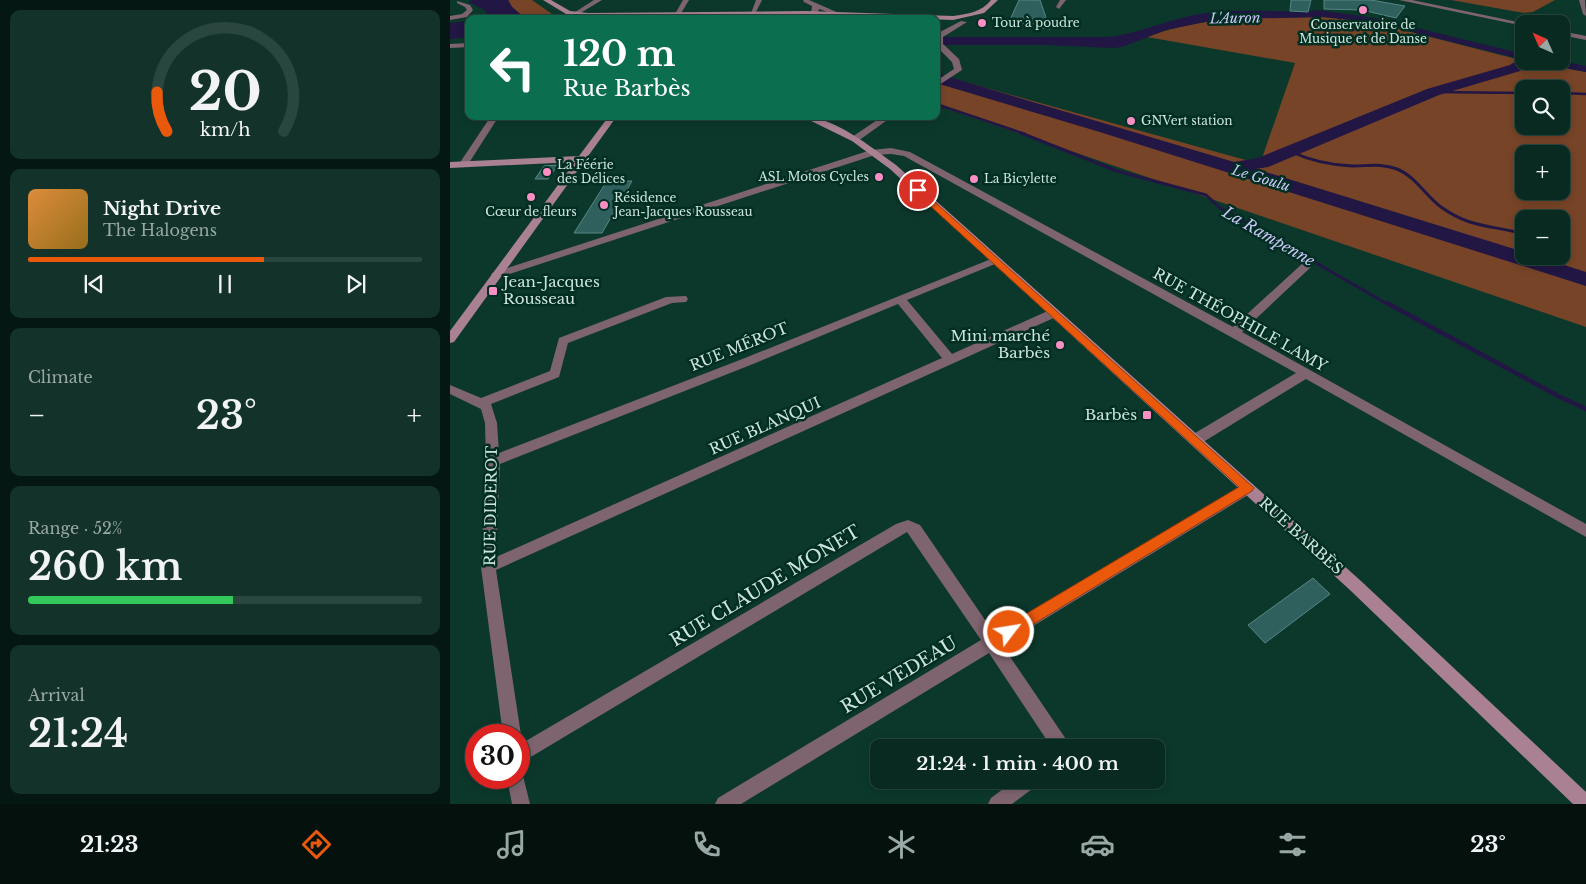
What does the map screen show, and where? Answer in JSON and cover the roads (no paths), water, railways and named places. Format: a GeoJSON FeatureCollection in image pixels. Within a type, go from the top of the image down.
{"type":"FeatureCollection","features":[{"type":"Feature","properties":{"kind":"main road"},"geometry":{"type":"LineString","coordinates":[[546,0],[561,10],[588,15]]}},
{"type":"Feature","properties":{"kind":"main road"},"geometry":{"type":"LineString","coordinates":[[940,18],[969,16],[990,9],[998,3]]}},
{"type":"Feature","properties":{"kind":"main road"},"geometry":{"type":"LineString","coordinates":[[940,22],[963,22],[987,16],[998,10],[998,3]]}},
{"type":"Feature","properties":{"kind":"main road"},"geometry":{"type":"LineString","coordinates":[[792,15],[867,15]]}},
{"type":"Feature","properties":{"kind":"main road"},"geometry":{"type":"LineString","coordinates":[[581,159],[580,150],[600,120]]}},
{"type":"Feature","properties":{"kind":"main road"},"geometry":{"type":"LineString","coordinates":[[450,339],[610,120]]}},
{"type":"Feature","properties":{"kind":"main road","name":"RUE BARBÈS"},"geometry":{"type":"LineString","coordinates":[[815,120],[855,139],[874,152],[996,260],[1356,586],[1579,802]]}},
{"type":"Feature","properties":{"kind":"main road"},"geometry":{"type":"LineString","coordinates":[[450,165],[581,159]]}},
{"type":"Feature","properties":{"kind":"street"},"geometry":{"type":"LineString","coordinates":[[575,14],[599,0]]}},
{"type":"Feature","properties":{"kind":"street"},"geometry":{"type":"LineString","coordinates":[[675,15],[686,0]]}},
{"type":"Feature","properties":{"kind":"street"},"geometry":{"type":"LineString","coordinates":[[755,15],[759,0]]}},
{"type":"Feature","properties":{"kind":"street"},"geometry":{"type":"LineString","coordinates":[[805,0],[811,14]]}},
{"type":"Feature","properties":{"kind":"street"},"geometry":{"type":"LineString","coordinates":[[805,0],[811,14]]}},
{"type":"Feature","properties":{"kind":"street"},"geometry":{"type":"LineString","coordinates":[[1402,0],[1515,22]]}},
{"type":"Feature","properties":{"kind":"street"},"geometry":{"type":"LineString","coordinates":[[1582,0],[1586,14]]}},
{"type":"Feature","properties":{"kind":"street"},"geometry":{"type":"LineString","coordinates":[[450,18],[469,13],[468,6],[459,2]]}},
{"type":"Feature","properties":{"kind":"street"},"geometry":{"type":"LineString","coordinates":[[940,35],[945,30],[963,22]]}},
{"type":"Feature","properties":{"kind":"street"},"geometry":{"type":"LineString","coordinates":[[1570,35],[1586,38]]}},
{"type":"Feature","properties":{"kind":"street"},"geometry":{"type":"LineString","coordinates":[[940,40],[956,61],[958,70],[940,83]]}},
{"type":"Feature","properties":{"kind":"street"},"geometry":{"type":"LineString","coordinates":[[450,46],[465,45]]}},
{"type":"Feature","properties":{"kind":"street"},"geometry":{"type":"LineString","coordinates":[[464,164],[492,120]]}},
{"type":"Feature","properties":{"kind":"street"},"geometry":{"type":"LineString","coordinates":[[855,139],[883,120]]}},
{"type":"Feature","properties":{"kind":"street","name":"RUE THÉOPHILE LAMY"},"geometry":{"type":"LineString","coordinates":[[496,275],[874,152],[891,151],[908,154],[1234,333],[1586,531]]}},
{"type":"Feature","properties":{"kind":"street","name":"RUE MÉROT"},"geometry":{"type":"LineString","coordinates":[[493,461],[996,260]]}},
{"type":"Feature","properties":{"kind":"street"},"geometry":{"type":"LineString","coordinates":[[1234,333],[1307,265]]}},
{"type":"Feature","properties":{"kind":"street"},"geometry":{"type":"LineString","coordinates":[[450,389],[482,403],[555,374],[563,341],[670,300],[682,299]]}},
{"type":"Feature","properties":{"kind":"street"},"geometry":{"type":"LineString","coordinates":[[900,299],[950,360]]}},
{"type":"Feature","properties":{"kind":"street","name":"RUE BLANQUI"},"geometry":{"type":"LineString","coordinates":[[488,566],[1054,313]]}},
{"type":"Feature","properties":{"kind":"street"},"geometry":{"type":"LineString","coordinates":[[1195,440],[1304,374]]}},
{"type":"Feature","properties":{"kind":"street","name":"RUE DIDEROT"},"geometry":{"type":"LineString","coordinates":[[482,403],[486,406],[492,423],[493,461],[488,566],[510,724]]}},
{"type":"Feature","properties":{"kind":"street","name":"RUE VEDEAU"},"geometry":{"type":"LineString","coordinates":[[724,804],[1248,488]]}},
{"type":"Feature","properties":{"kind":"street","name":"RUE CLAUDE MONET"},"geometry":{"type":"LineString","coordinates":[[530,748],[903,527],[909,526],[915,529],[1057,739]]}},
{"type":"Feature","properties":{"kind":"street"},"geometry":{"type":"LineString","coordinates":[[518,789],[521,804]]}},
{"type":"Feature","properties":{"kind":"street"},"geometry":{"type":"LineString","coordinates":[[997,804],[1018,789]]}},
{"type":"Feature","properties":{"kind":"water"},"geometry":{"type":"Polygon","coordinates":[[[472,0],[508,0],[512,7],[521,15],[489,15],[483,9],[468,2],[472,0]]]}},
{"type":"Feature","properties":{"kind":"water","name":"L'Auron"},"geometry":{"type":"Polygon","coordinates":[[[1318,10],[1375,18],[1515,52],[1515,58],[1372,22],[1323,17],[1231,19],[1205,22],[1166,30],[1122,47],[1112,48],[1046,45],[940,45],[944,42],[943,37],[1109,37],[1206,13],[1231,11],[1301,12],[1318,10]]]}},
{"type":"Feature","properties":{"kind":"water"},"geometry":{"type":"Polygon","coordinates":[[[465,21],[465,37],[450,39],[450,23],[465,21]]]}},
{"type":"Feature","properties":{"kind":"water"},"geometry":{"type":"Polygon","coordinates":[[[1570,63],[1586,66],[1586,72],[1570,69],[1570,63]]]}},
{"type":"Feature","properties":{"kind":"waterway"},"geometry":{"type":"LineString","coordinates":[[1237,167],[1262,163],[1433,92],[1515,68]]}},
{"type":"Feature","properties":{"kind":"waterway","name":"Le Goulu"},"geometry":{"type":"LineString","coordinates":[[940,79],[1109,129],[1586,279]]}},
{"type":"Feature","properties":{"kind":"waterway"},"geometry":{"type":"LineString","coordinates":[[1433,92],[1515,93]]}},
{"type":"Feature","properties":{"kind":"waterway"},"geometry":{"type":"LineString","coordinates":[[1570,93],[1586,94]]}},
{"type":"Feature","properties":{"kind":"waterway","name":"La Rampenne"},"geometry":{"type":"LineString","coordinates":[[940,105],[1025,134]]}},
{"type":"Feature","properties":{"kind":"waterway","name":"La Rampenne"},"geometry":{"type":"LineString","coordinates":[[1021,133],[1117,171],[1206,195],[1219,207],[1389,305]]}},
{"type":"Feature","properties":{"kind":"waterway"},"geometry":{"type":"LineString","coordinates":[[1292,152],[1329,164],[1352,166],[1380,165],[1397,169],[1409,176],[1441,207],[1452,214],[1481,225],[1515,232]]}},
{"type":"Feature","properties":{"kind":"waterway","name":"La Rampenne"},"geometry":{"type":"LineString","coordinates":[[1387,303],[1560,397],[1586,409]]}},
{"type":"Feature","properties":{"kind":"place","name":"Conservatoire de Musique et de Danse"},"geometry":{"type":"Point","coordinates":[1363,10]}},
{"type":"Feature","properties":{"kind":"place","name":"Tour à poudre"},"geometry":{"type":"Point","coordinates":[982,23]}},
{"type":"Feature","properties":{"kind":"place","name":"GNVert station"},"geometry":{"type":"Point","coordinates":[1131,121]}},
{"type":"Feature","properties":{"kind":"place","name":"La Féérie des Délices"},"geometry":{"type":"Point","coordinates":[547,172]}},
{"type":"Feature","properties":{"kind":"place","name":"ASL Motos Cycles"},"geometry":{"type":"Point","coordinates":[879,177]}},
{"type":"Feature","properties":{"kind":"place","name":"La Bicylette"},"geometry":{"type":"Point","coordinates":[974,179]}},
{"type":"Feature","properties":{"kind":"place","name":"Cœur de fleurs"},"geometry":{"type":"Point","coordinates":[531,197]}},
{"type":"Feature","properties":{"kind":"place","name":"Résidence Jean-Jacques Rousseau"},"geometry":{"type":"Point","coordinates":[604,205]}},
{"type":"Feature","properties":{"kind":"place","name":"Jean-Jacques Rousseau"},"geometry":{"type":"Point","coordinates":[493,291]}},
{"type":"Feature","properties":{"kind":"place","name":"Mini marché Barbès"},"geometry":{"type":"Point","coordinates":[1060,345]}},
{"type":"Feature","properties":{"kind":"place","name":"Barbès"},"geometry":{"type":"Point","coordinates":[1147,415]}}]}
